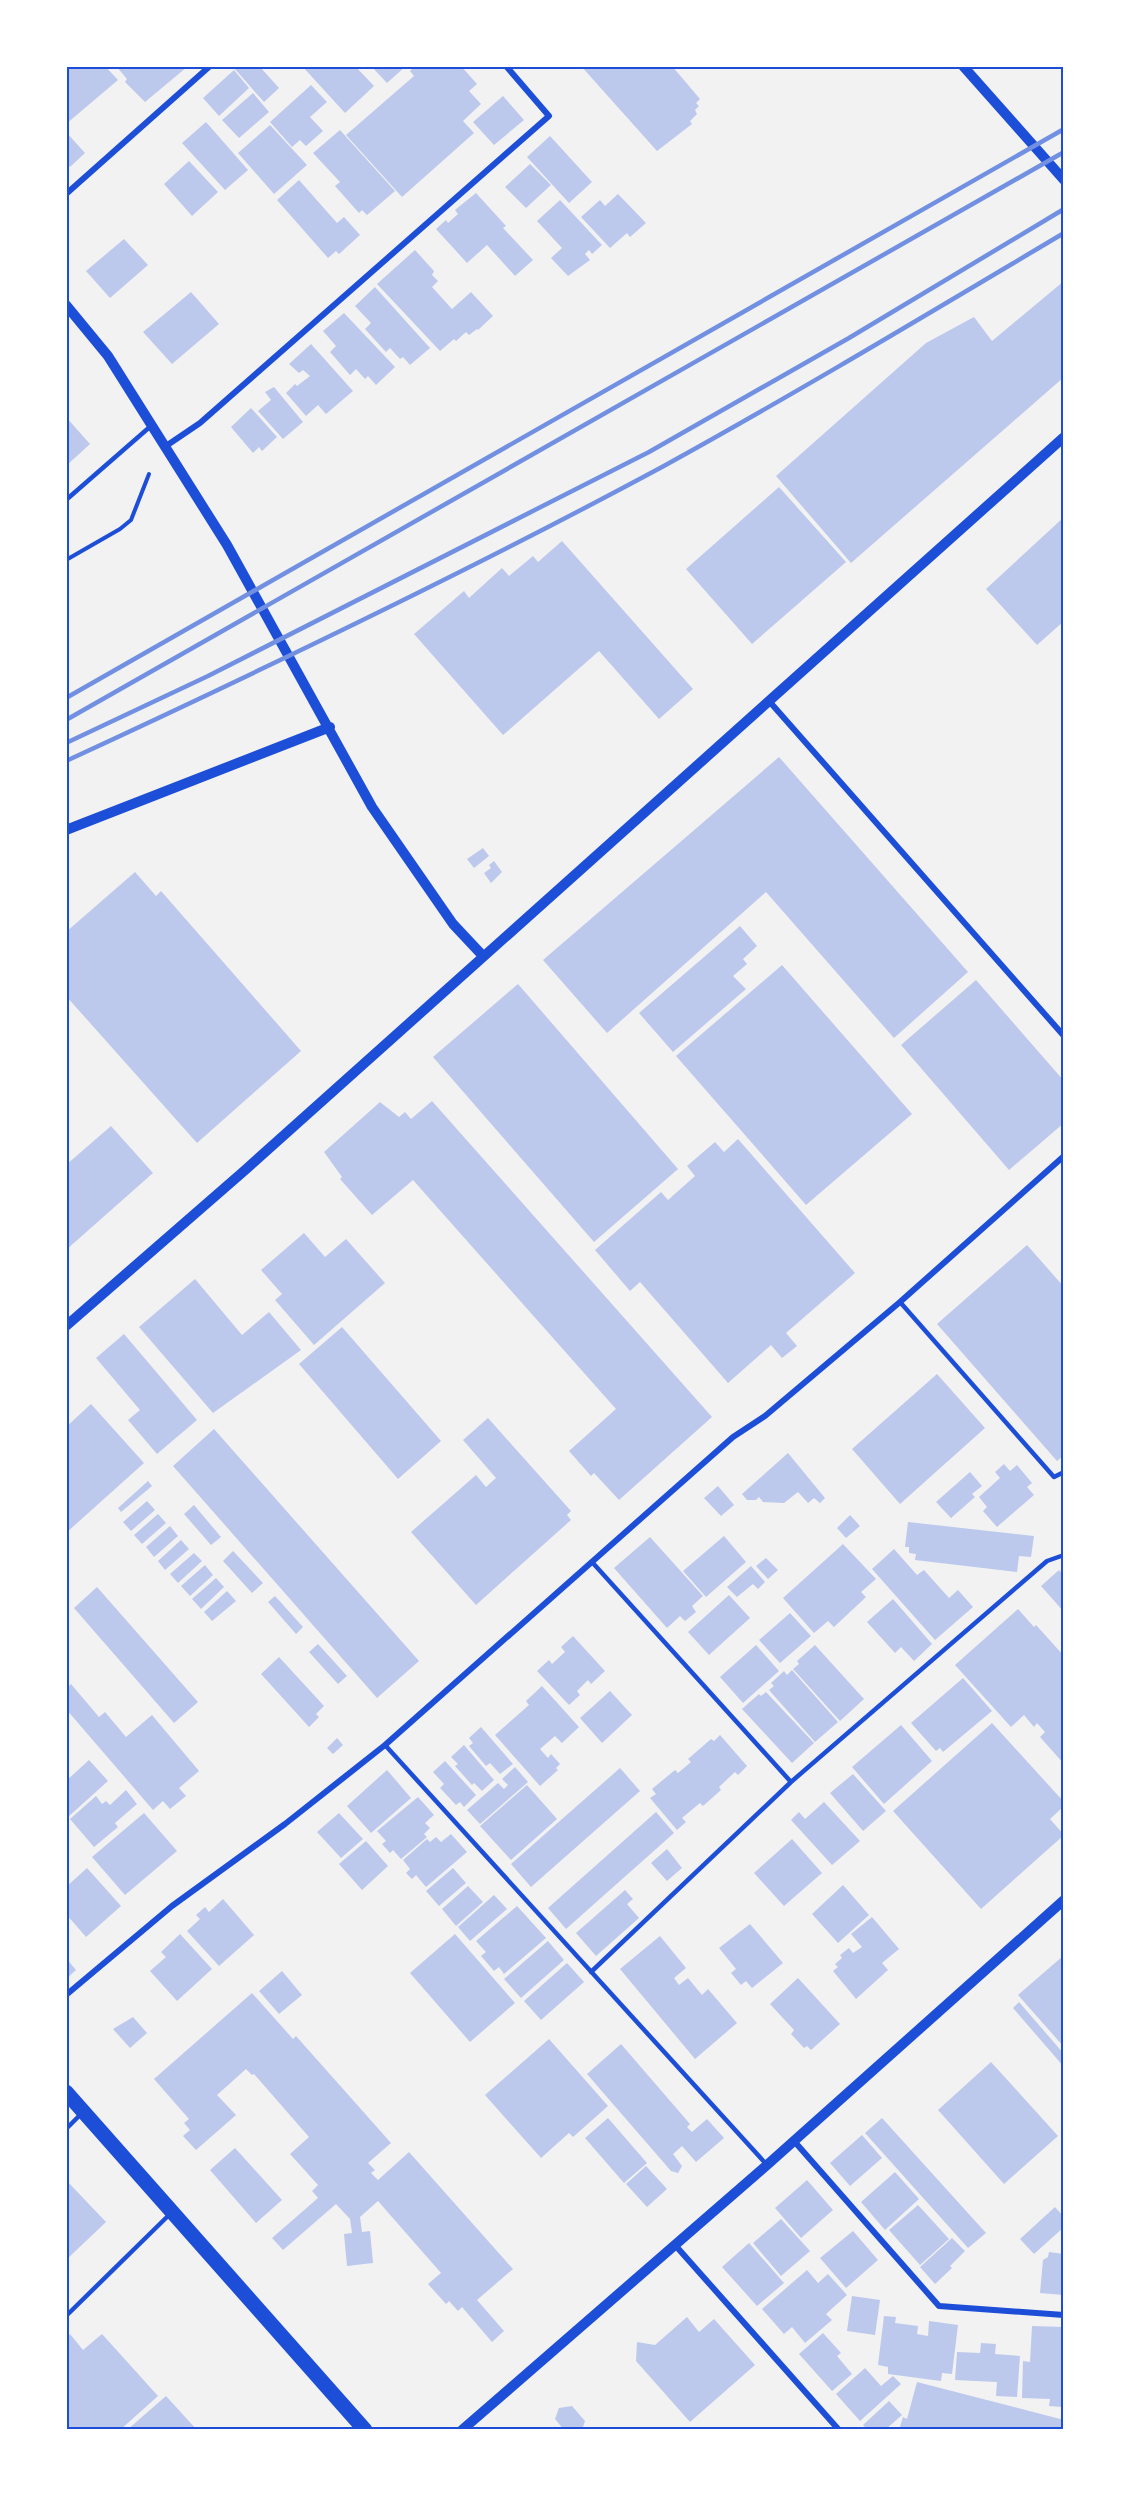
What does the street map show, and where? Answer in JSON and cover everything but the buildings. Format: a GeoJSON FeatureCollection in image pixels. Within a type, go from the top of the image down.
{"type":"FeatureCollection","features":[{"type":"Feature","properties":{"kind":"main road"},"geometry":{"type":"LineString","coordinates":[[66,2092],[365,2430]]}},
{"type":"Feature","properties":{"kind":"street"},"geometry":{"type":"LineString","coordinates":[[66,194],[210,66]]}},
{"type":"Feature","properties":{"kind":"street"},"geometry":{"type":"LineString","coordinates":[[166,446],[200,423],[549,116],[506,66]]}},
{"type":"Feature","properties":{"kind":"street"},"geometry":{"type":"LineString","coordinates":[[963,66],[1064,180]]}},
{"type":"Feature","properties":{"kind":"street"},"geometry":{"type":"LineString","coordinates":[[66,305],[108,356],[227,545],[372,807],[453,924],[483,956]]}},
{"type":"Feature","properties":{"kind":"street"},"geometry":{"type":"LineString","coordinates":[[66,1326],[244,1171],[1064,437]]}},
{"type":"Feature","properties":{"kind":"street"},"geometry":{"type":"LineString","coordinates":[[768,700],[1064,1036]]}},
{"type":"Feature","properties":{"kind":"street"},"geometry":{"type":"LineString","coordinates":[[66,830],[330,728]]}},
{"type":"Feature","properties":{"kind":"street"},"geometry":{"type":"LineString","coordinates":[[66,1995],[172,1906],[285,1824],[385,1746],[733,1437],[765,1416],[900,1302],[1064,1156]]}},
{"type":"Feature","properties":{"kind":"street"},"geometry":{"type":"LineString","coordinates":[[462,2430],[767,2165],[1064,1900]]}},
{"type":"Feature","properties":{"kind":"street"},"geometry":{"type":"LineString","coordinates":[[794,2141],[939,2306],[1064,2315]]}},
{"type":"Feature","properties":{"kind":"street"},"geometry":{"type":"LineString","coordinates":[[675,2245],[839,2430]]}},
{"type":"Feature","properties":{"kind":"lane"},"geometry":{"type":"LineString","coordinates":[[66,500],[152,425]]}},
{"type":"Feature","properties":{"kind":"lane"},"geometry":{"type":"LineString","coordinates":[[900,1302],[1054,1477],[1064,1472]]}},
{"type":"Feature","properties":{"kind":"lane"},"geometry":{"type":"LineString","coordinates":[[591,1972],[791,1782],[1047,1561],[1064,1554]]}},
{"type":"Feature","properties":{"kind":"lane"},"geometry":{"type":"LineString","coordinates":[[592,1562],[791,1782]]}},
{"type":"Feature","properties":{"kind":"lane"},"geometry":{"type":"LineString","coordinates":[[385,1746],[767,2165]]}},
{"type":"Feature","properties":{"kind":"lane"},"geometry":{"type":"LineString","coordinates":[[66,2129],[83,2112]]}},
{"type":"Feature","properties":{"kind":"lane"},"geometry":{"type":"LineString","coordinates":[[66,2316],[172,2212]]}},
{"type":"Feature","properties":{"kind":"path"},"geometry":{"type":"LineString","coordinates":[[66,560],[120,529],[130,520],[149,474]]}},
{"type":"Feature","properties":{"kind":"railway"},"geometry":{"type":"LineString","coordinates":[[66,698],[1064,129]]}},
{"type":"Feature","properties":{"kind":"railway"},"geometry":{"type":"LineString","coordinates":[[66,720],[1064,152]]}},
{"type":"Feature","properties":{"kind":"railway"},"geometry":{"type":"LineString","coordinates":[[66,743],[208,676],[649,452],[849,338],[1064,209]]}},
{"type":"Feature","properties":{"kind":"railway"},"geometry":{"type":"LineString","coordinates":[[66,761],[366,618],[589,506],[864,352],[1064,233]]}}]}
